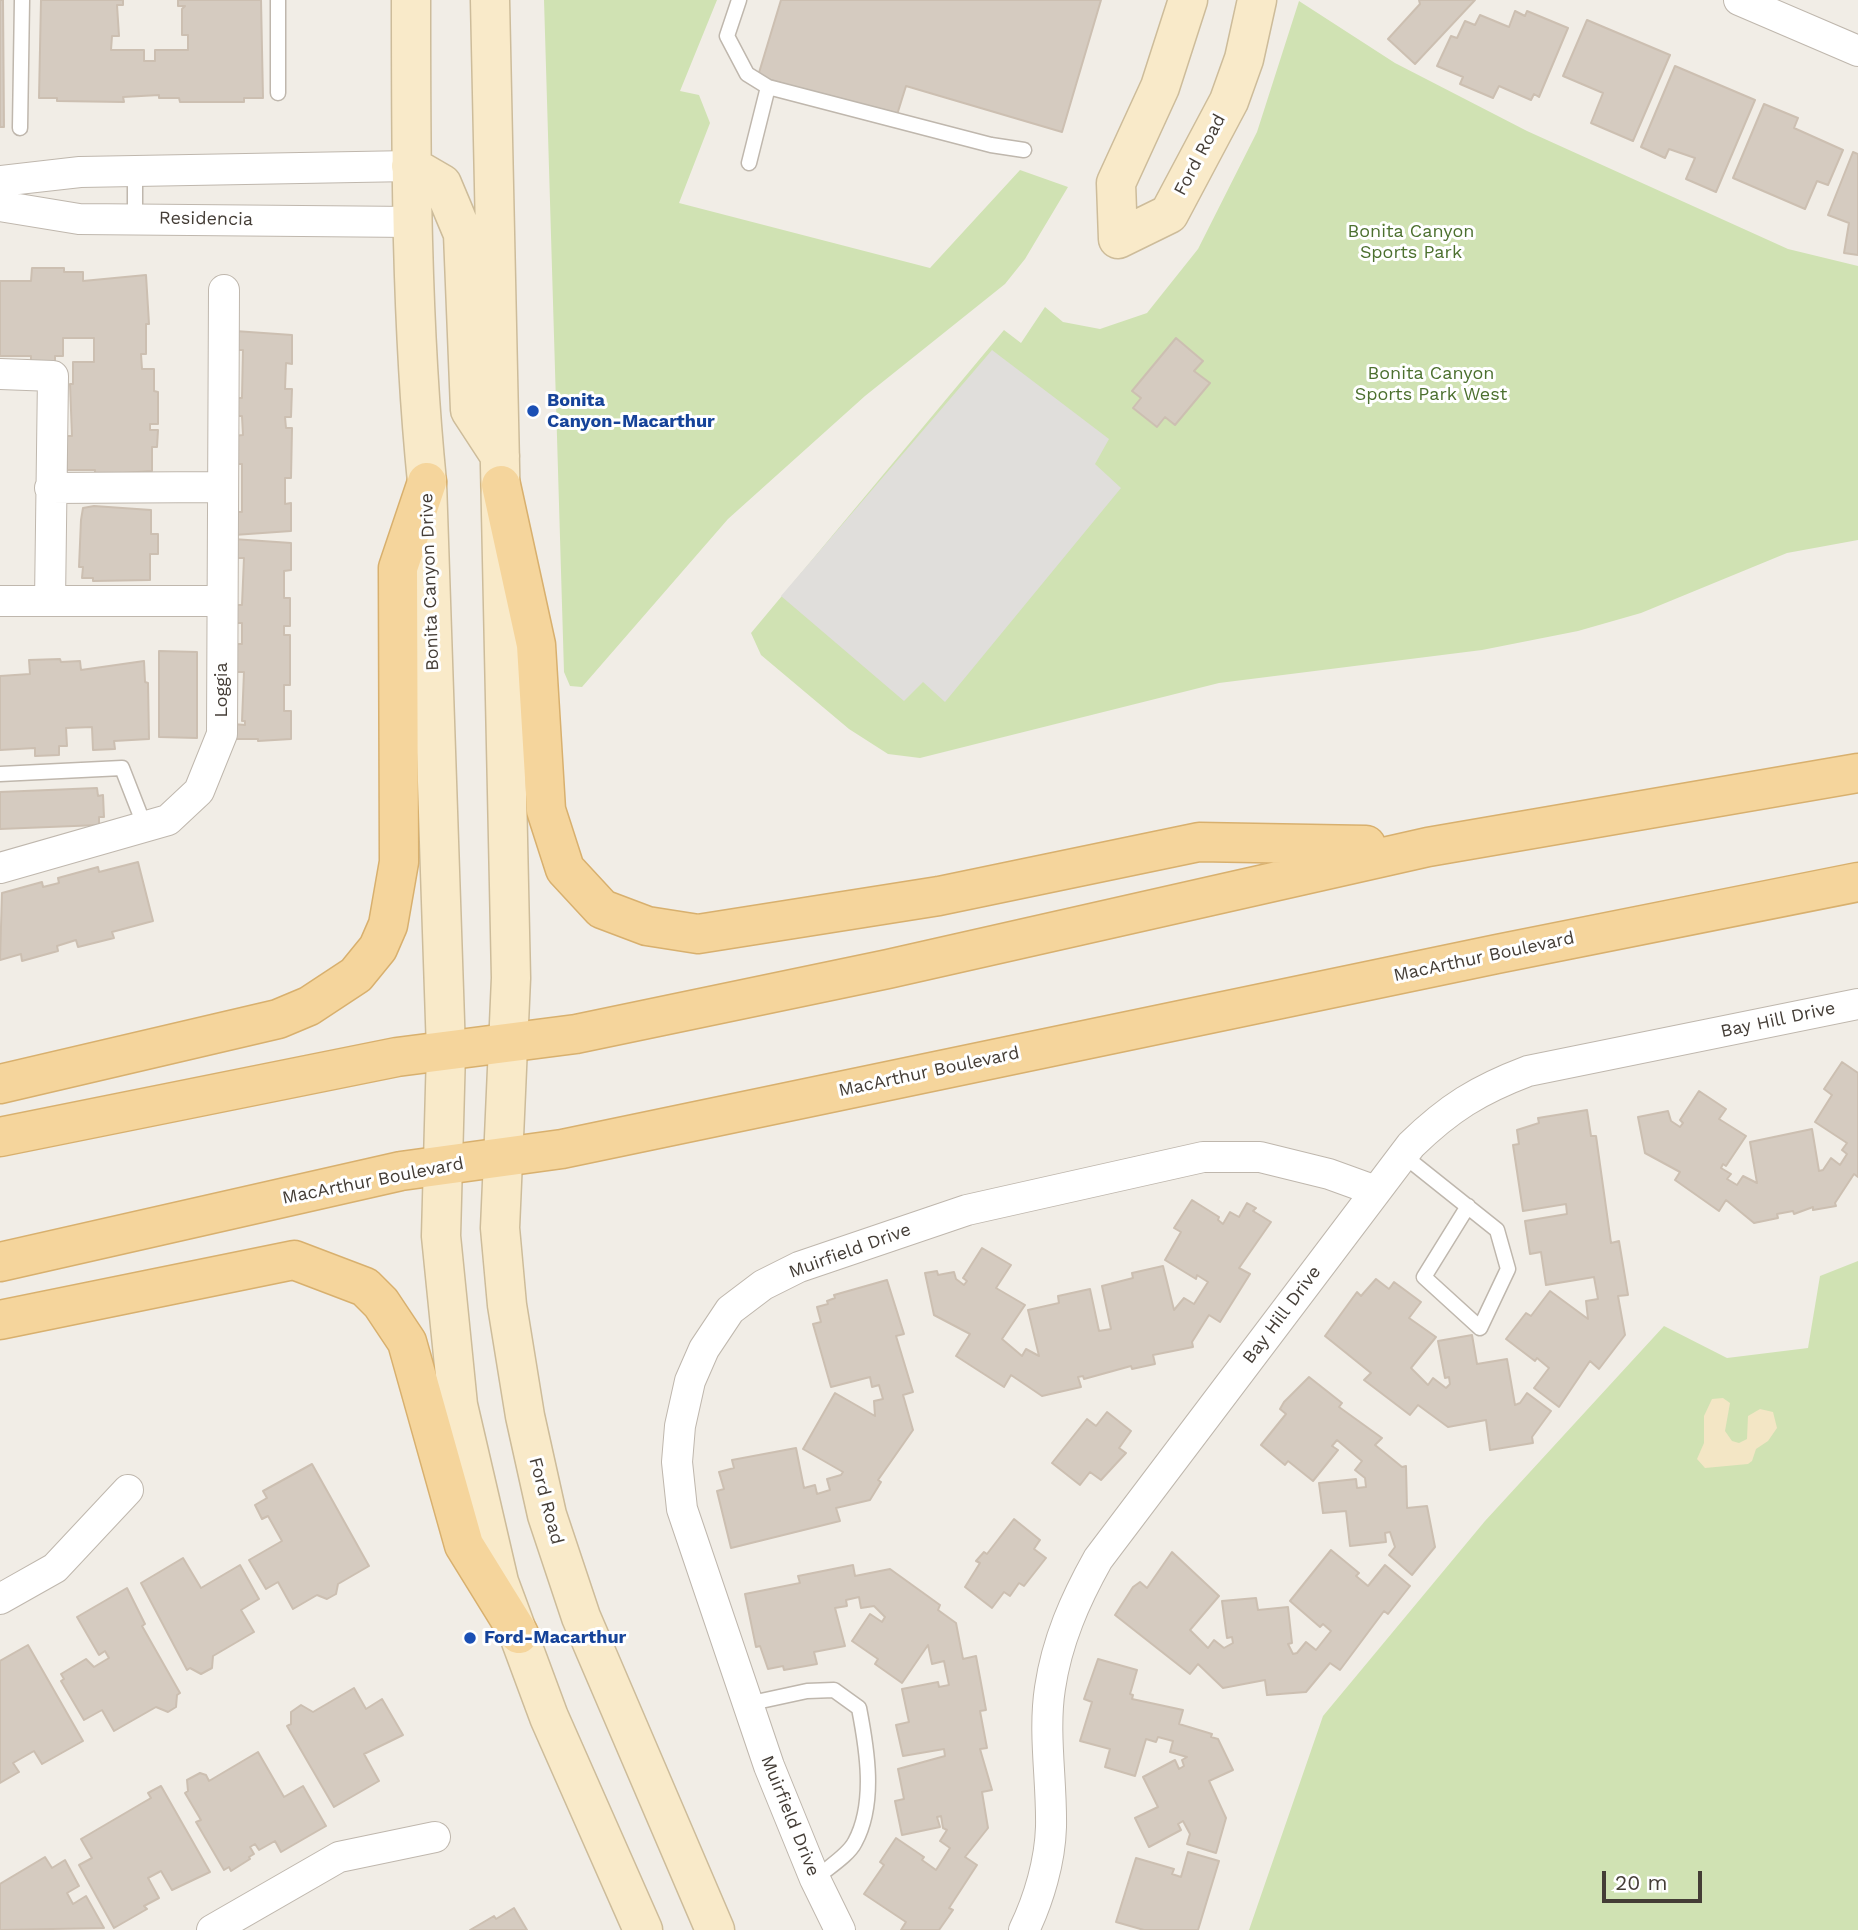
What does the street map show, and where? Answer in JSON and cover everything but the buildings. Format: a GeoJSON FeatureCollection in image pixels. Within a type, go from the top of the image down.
{"type":"FeatureCollection","features":[{"type":"Feature","properties":{"kind":"main road","name":"Bonita Canyon Drive"},"geometry":{"type":"LineString","coordinates":[[411,0],[411,166],[418,397],[427,482],[446,1051],[443,1164]]}},
{"type":"Feature","properties":{"kind":"main road"},"geometry":{"type":"LineString","coordinates":[[490,0],[511,978],[508,1044]]}},
{"type":"Feature","properties":{"kind":"main road","name":"Ford Road"},"geometry":{"type":"LineString","coordinates":[[1188,0],[1160,87],[1116,183],[1118,239],[1169,214],[1229,101],[1244,59],[1257,0]]}},
{"type":"Feature","properties":{"kind":"main road"},"geometry":{"type":"LineString","coordinates":[[411,166],[442,184],[463,234],[470,410],[500,471],[536,645],[546,810],[565,869],[602,909],[647,926],[698,934],[939,896],[1199,842],[1428,846]]}},
{"type":"Feature","properties":{"kind":"main road"},"geometry":{"type":"LineString","coordinates":[[0,1084],[278,1019],[339,989],[356,975],[378,948],[387,925],[399,862],[398,568],[427,482]]}},
{"type":"Feature","properties":{"kind":"main road"},"geometry":{"type":"LineString","coordinates":[[0,1137],[397,1057],[576,1034],[888,969],[1428,846],[1858,773]]}},
{"type":"Feature","properties":{"kind":"main road","name":"MacArthur Boulevard"},"geometry":{"type":"LineString","coordinates":[[0,1262],[443,1164],[562,1149],[1497,954],[1858,882]]}},
{"type":"Feature","properties":{"kind":"main road","name":"Ford Road"},"geometry":{"type":"LineString","coordinates":[[508,1044],[500,1228],[507,1305],[525,1416],[547,1515],[581,1617],[715,1930]]}},
{"type":"Feature","properties":{"kind":"main road"},"geometry":{"type":"LineString","coordinates":[[443,1164],[442,1236],[458,1405],[499,1582],[549,1717],[643,1930]]}},
{"type":"Feature","properties":{"kind":"main road"},"geometry":{"type":"LineString","coordinates":[[0,1320],[294,1260],[365,1287],[381,1303],[407,1342],[464,1545],[519,1634]]}},
{"type":"Feature","properties":{"kind":"street"},"geometry":{"type":"LineString","coordinates":[[1739,0],[1858,51]]}},
{"type":"Feature","properties":{"kind":"street"},"geometry":{"type":"LineString","coordinates":[[0,181],[80,172],[411,166]]}},
{"type":"Feature","properties":{"kind":"street","name":"Residencia"},"geometry":{"type":"LineString","coordinates":[[0,206],[58,217],[413,222]]}},
{"type":"Feature","properties":{"kind":"street","name":"Loggia"},"geometry":{"type":"LineString","coordinates":[[0,868],[168,820],[199,791],[222,734],[221,487],[224,290]]}},
{"type":"Feature","properties":{"kind":"street"},"geometry":{"type":"LineString","coordinates":[[0,374],[53,376],[50,601]]}},
{"type":"Feature","properties":{"kind":"street"},"geometry":{"type":"LineString","coordinates":[[50,488],[221,487]]}},
{"type":"Feature","properties":{"kind":"street"},"geometry":{"type":"LineString","coordinates":[[0,601],[222,601]]}},
{"type":"Feature","properties":{"kind":"street","name":"Bay Hill Drive"},"geometry":{"type":"LineString","coordinates":[[1024,1930],[1045,1872],[1051,1829],[1049,1690],[1059,1644],[1075,1600],[1098,1559],[1404,1155],[1444,1113],[1484,1088],[1528,1071],[1858,1004]]}},
{"type":"Feature","properties":{"kind":"street","name":"Muirfield Drive"},"geometry":{"type":"LineString","coordinates":[[840,1930],[815,1879],[747,1704],[682,1509],[677,1462],[680,1426],[690,1381],[704,1349],[730,1310],[763,1285],[799,1267],[967,1210],[1203,1157],[1261,1157],[1329,1174],[1377,1191]]}},
{"type":"Feature","properties":{"kind":"street"},"geometry":{"type":"LineString","coordinates":[[0,1599],[55,1568],[128,1490]]}},
{"type":"Feature","properties":{"kind":"street"},"geometry":{"type":"LineString","coordinates":[[212,1930],[339,1857],[435,1838]]}},
{"type":"Feature","properties":{"kind":"lane"},"geometry":{"type":"LineString","coordinates":[[20,128],[22,0]]}},
{"type":"Feature","properties":{"kind":"lane"},"geometry":{"type":"LineString","coordinates":[[278,0],[278,93]]}},
{"type":"Feature","properties":{"kind":"lane"},"geometry":{"type":"LineString","coordinates":[[739,0],[727,36],[747,74],[768,87],[990,145],[1024,150]]}},
{"type":"Feature","properties":{"kind":"lane"},"geometry":{"type":"LineString","coordinates":[[749,163],[768,87]]}},
{"type":"Feature","properties":{"kind":"lane"},"geometry":{"type":"LineString","coordinates":[[135,172],[135,218]]}},
{"type":"Feature","properties":{"kind":"lane"},"geometry":{"type":"LineString","coordinates":[[0,774],[122,768],[145,827]]}},
{"type":"Feature","properties":{"kind":"lane"},"geometry":{"type":"LineString","coordinates":[[1404,1155],[1468,1206],[1497,1230],[1508,1269],[1480,1328],[1424,1277],[1468,1206]]}},
{"type":"Feature","properties":{"kind":"lane"},"geometry":{"type":"LineString","coordinates":[[747,1704],[807,1691],[834,1690],[859,1708],[866,1746],[866,1807],[855,1843],[815,1879]]}},
{"type":"Feature","properties":{"kind":"green space"},"geometry":{"type":"Polygon","coordinates":[[[544,0],[717,0],[680,91],[699,95],[710,123],[679,203],[930,268],[1020,170],[1068,187],[1025,259],[1005,284],[865,396],[728,519],[582,687],[570,686],[564,672],[544,0]]]}},
{"type":"Feature","properties":{"kind":"green space","name":"Bonita Canyon Sports Park West"},"geometry":{"type":"Polygon","coordinates":[[[1299,1],[1395,63],[1527,131],[1788,249],[1858,266],[1858,540],[1787,553],[1641,613],[1578,631],[1482,650],[1219,683],[920,758],[888,754],[849,729],[761,655],[751,633],[1004,330],[1021,343],[1045,307],[1063,322],[1100,329],[1147,313],[1198,249],[1257,132],[1299,1]]]}},
{"type":"Feature","properties":{"kind":"green space"},"geometry":{"type":"Polygon","coordinates":[[[1858,1261],[1858,1930],[1249,1930],[1323,1716],[1485,1521],[1664,1326],[1727,1358],[1808,1348],[1820,1276],[1858,1261]]]}},
{"type":"Feature","properties":{"kind":"sand"},"geometry":{"type":"Polygon","coordinates":[[[1723,1398],[1730,1403],[1725,1431],[1732,1441],[1739,1443],[1747,1439],[1748,1416],[1760,1409],[1773,1412],[1777,1428],[1768,1441],[1756,1449],[1752,1461],[1748,1464],[1705,1468],[1697,1459],[1704,1443],[1704,1416],[1712,1399],[1723,1398]]]}},
{"type":"Feature","properties":{"kind":"shaded area"},"geometry":{"type":"Polygon","coordinates":[[[992,350],[1109,439],[1095,464],[1121,488],[945,702],[923,682],[904,701],[781,596],[992,350]]]}},
{"type":"Feature","properties":{"kind":"place","name":"Bonita Canyon-Macarthur"},"geometry":{"type":"Point","coordinates":[533,411]}},
{"type":"Feature","properties":{"kind":"place","name":"Ford-Macarthur"},"geometry":{"type":"Point","coordinates":[470,1638]}},
{"type":"Feature","properties":{"kind":"park label","name":"Bonita Canyon Sports Park"},"geometry":{"type":"Point","coordinates":[1411,242]}}]}
